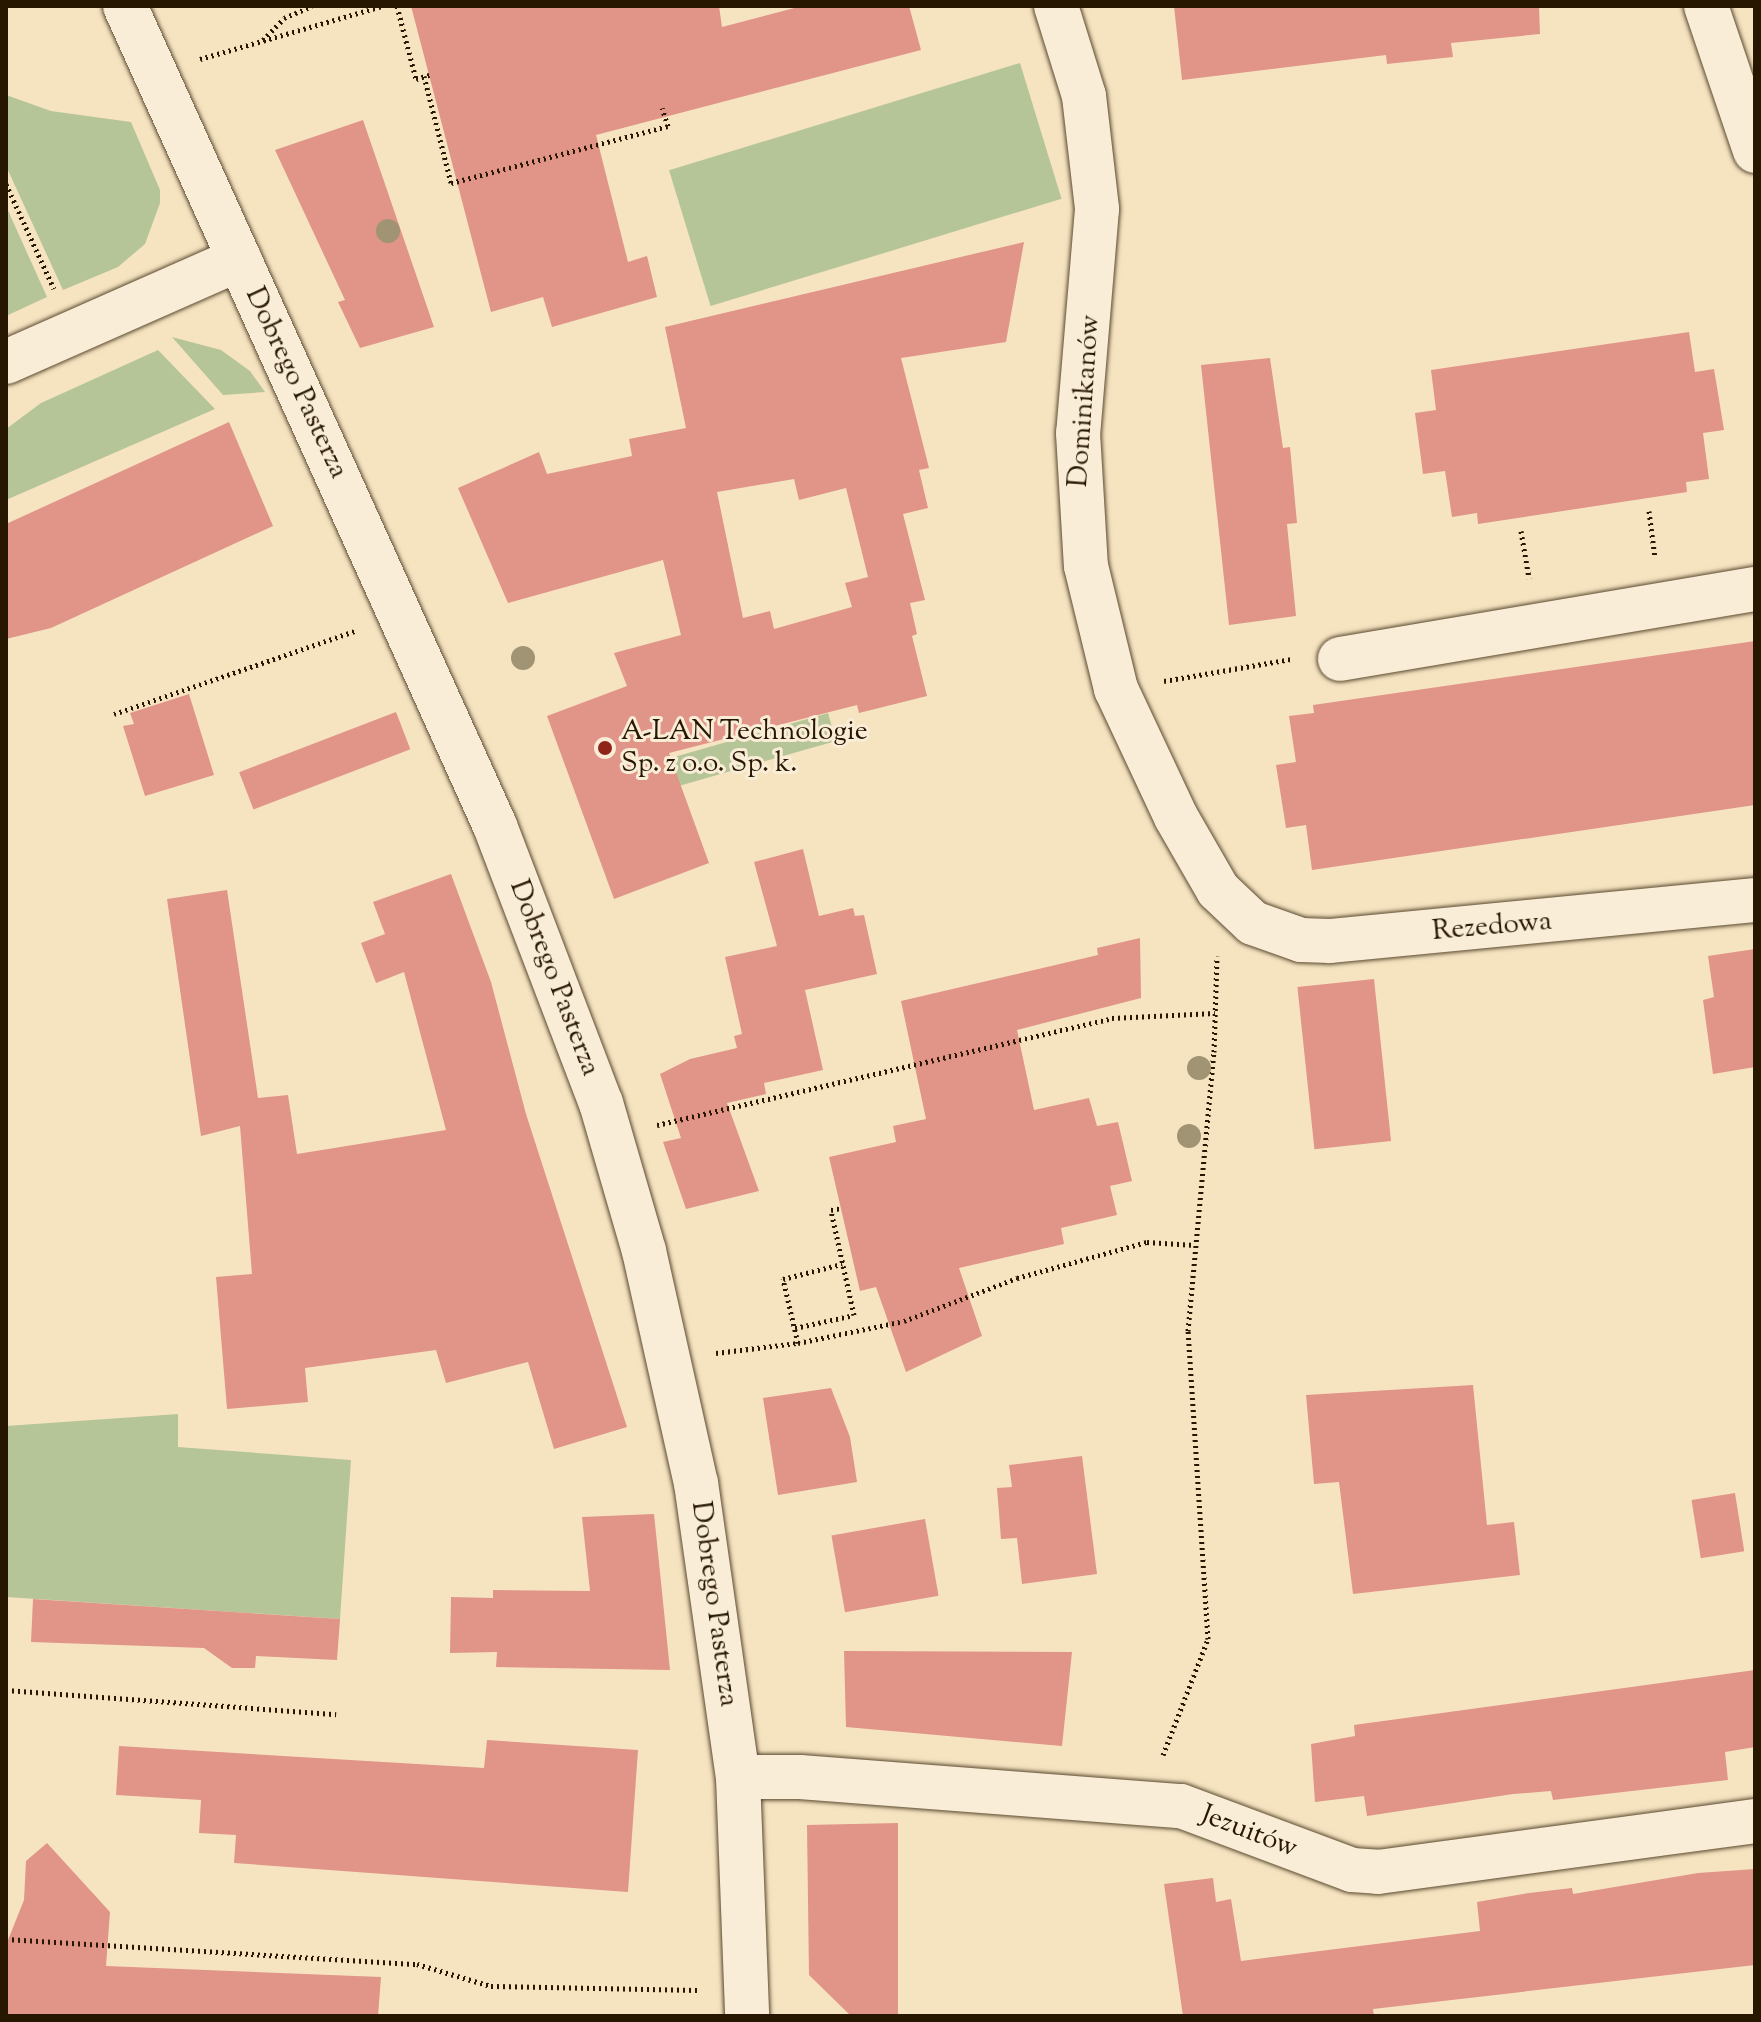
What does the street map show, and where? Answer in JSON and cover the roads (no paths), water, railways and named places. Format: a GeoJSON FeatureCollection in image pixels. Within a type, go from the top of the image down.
{"type":"FeatureCollection","features":[{"type":"Feature","properties":{"kind":"street","name":"Dobrego Pasterza"},"geometry":{"type":"LineString","coordinates":[[125,6],[495,826],[601,1103],[644,1251],[696,1483],[738,1777],[730,2003]]}},
{"type":"Feature","properties":{"kind":"street","name":"Dominikanów"},"geometry":{"type":"LineString","coordinates":[[1056,6],[1084,96],[1097,209],[1078,433],[1079,504],[1097,622],[1116,689],[1183,829],[1235,911]]}},
{"type":"Feature","properties":{"kind":"street"},"geometry":{"type":"LineString","coordinates":[[1706,6],[1755,151]]}},
{"type":"Feature","properties":{"kind":"street"},"geometry":{"type":"LineString","coordinates":[[6,362],[239,259]]}},
{"type":"Feature","properties":{"kind":"street"},"geometry":{"type":"LineString","coordinates":[[1340,659],[1755,589]]}},
{"type":"Feature","properties":{"kind":"street","name":"Rezedowa"},"geometry":{"type":"LineString","coordinates":[[1235,911],[1275,932],[1330,941],[1755,900]]}},
{"type":"Feature","properties":{"kind":"street","name":"Jezuitów"},"geometry":{"type":"LineString","coordinates":[[738,1777],[800,1777],[1181,1806],[1341,1866],[1378,1872],[1755,1821]]}},
{"type":"Feature","properties":{"kind":"place","name":"A-LAN Technologie Sp. z o.o. Sp. k."},"geometry":{"type":"Point","coordinates":[605,748]}}]}
